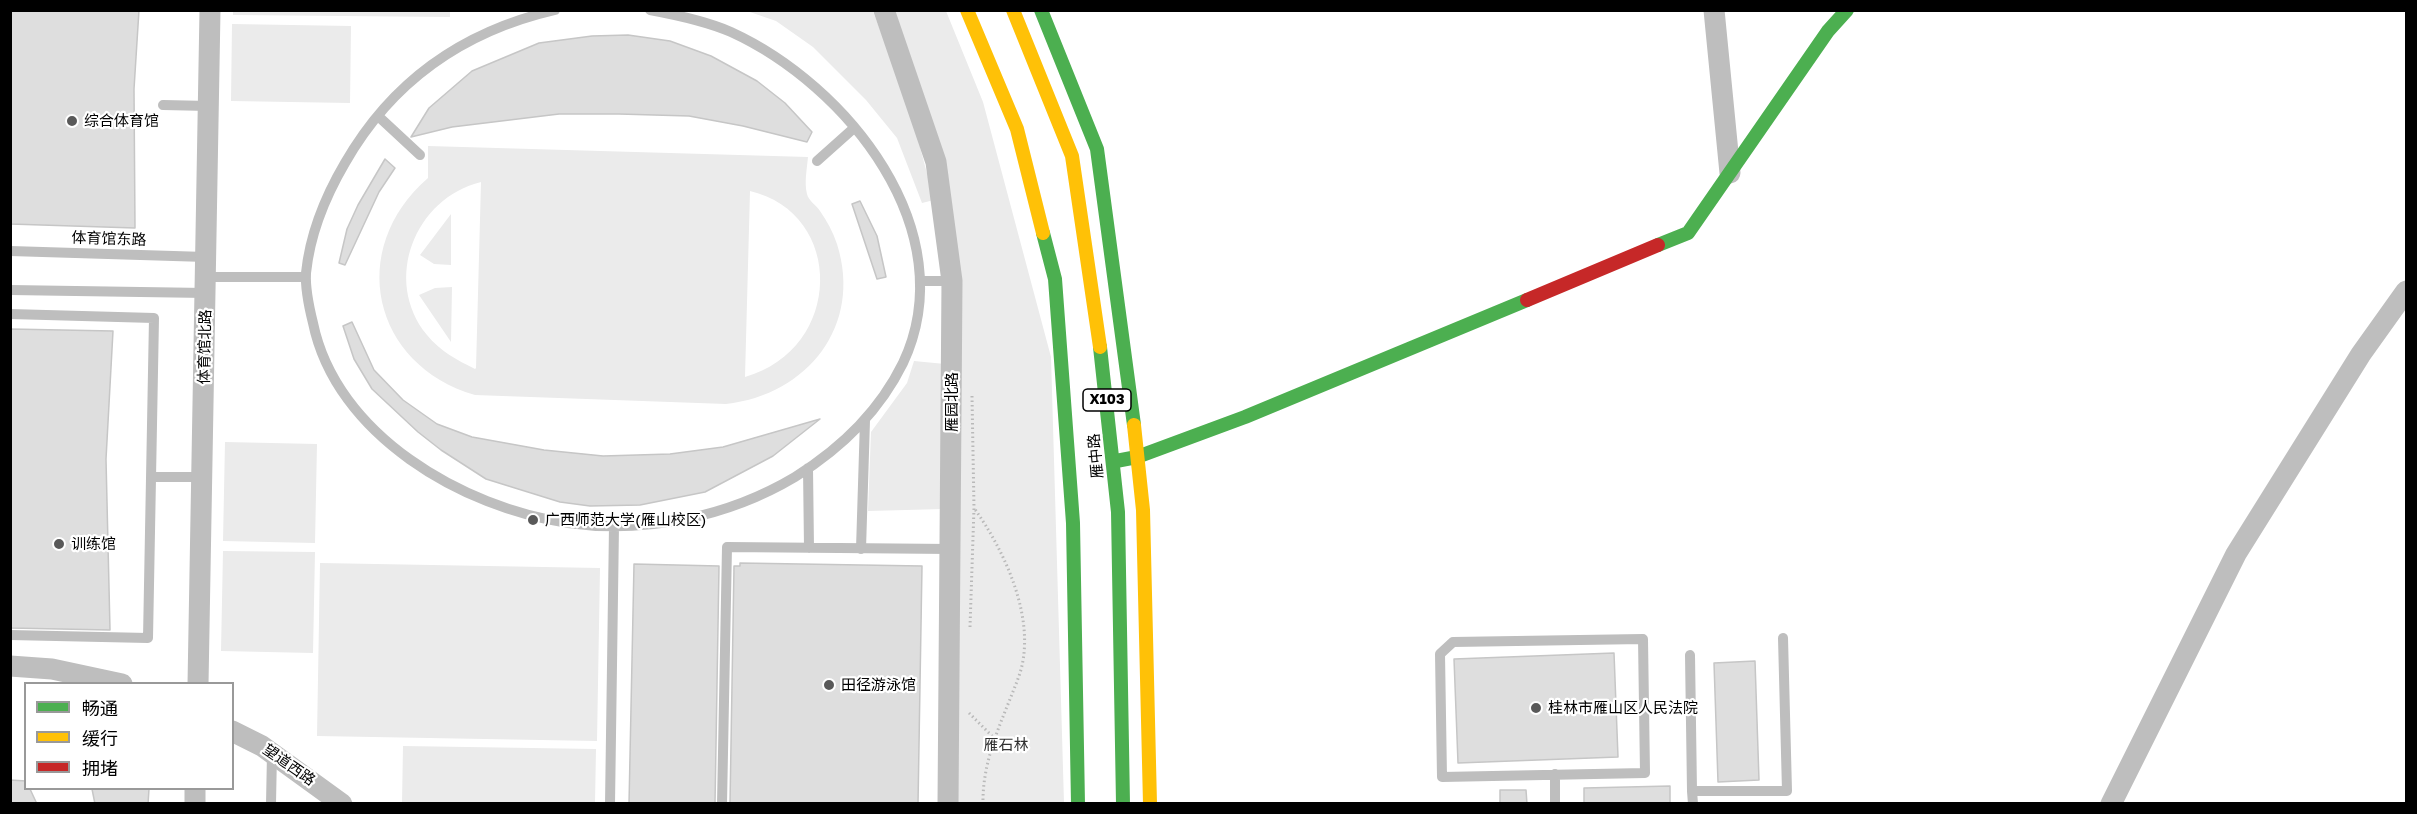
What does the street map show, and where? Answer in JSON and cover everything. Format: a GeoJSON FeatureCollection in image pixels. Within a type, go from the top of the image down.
{"type":"FeatureCollection","features":[{"type":"Feature","properties":{"kind":"street","name":"体育馆北路"},"geometry":{"type":"LineString","coordinates":[[198,682],[210,10]]}},
{"type":"Feature","properties":{"kind":"street","name":"雁园北路"},"geometry":{"type":"LineString","coordinates":[[884,10],[936,162],[952,281],[948,804]]}},
{"type":"Feature","properties":{"kind":"street"},"geometry":{"type":"LineString","coordinates":[[967,10],[1017,129],[1055,279],[1073,523],[1078,804]]}},
{"type":"Feature","properties":{"kind":"street","name":"雁中路"},"geometry":{"type":"LineString","coordinates":[[1013,10],[1072,156],[1106,384],[1118,512],[1124,804]]}},
{"type":"Feature","properties":{"kind":"street","name":"X103"},"geometry":{"type":"LineString","coordinates":[[1041,10],[1097,150],[1130,381],[1143,510],[1150,804]]}},
{"type":"Feature","properties":{"kind":"street"},"geometry":{"type":"LineString","coordinates":[[1714,10],[1730,173]]}},
{"type":"Feature","properties":{"kind":"street"},"geometry":{"type":"LineString","coordinates":[[1113,461],[1137,457],[1245,417],[1688,232],[1842,12]]}},
{"type":"Feature","properties":{"kind":"street"},"geometry":{"type":"LineString","coordinates":[[2110,804],[2236,554],[2361,354],[2406,291]]}},
{"type":"Feature","properties":{"kind":"street"},"geometry":{"type":"LineString","coordinates":[[10,666],[52,676],[104,682]]}},
{"type":"Feature","properties":{"kind":"street","name":"望道西路"},"geometry":{"type":"LineString","coordinates":[[234,731],[272,753],[338,802]]}},
{"type":"Feature","properties":{"kind":"lane"},"geometry":{"type":"LineString","coordinates":[[555,10],[520,18],[472,38],[428,66],[378,116],[356,144],[329,190],[311,243],[306,277],[317,346],[338,387],[366,421],[420,466],[467,494],[516,512],[569,523],[614,526],[675,521],[726,509],[774,489],[821,460],[866,420],[893,383],[913,336],[920,281],[912,230],[902,201],[877,158],[854,128],[810,82],[780,60],[730,32],[680,15],[650,10]]}},
{"type":"Feature","properties":{"kind":"lane"},"geometry":{"type":"LineString","coordinates":[[163,105],[209,106]]}},
{"type":"Feature","properties":{"kind":"lane"},"geometry":{"type":"LineString","coordinates":[[378,116],[420,155]]}},
{"type":"Feature","properties":{"kind":"lane"},"geometry":{"type":"LineString","coordinates":[[817,161],[854,128]]}},
{"type":"Feature","properties":{"kind":"lane","name":"体育馆东路"},"geometry":{"type":"LineString","coordinates":[[10,251],[206,276]]}},
{"type":"Feature","properties":{"kind":"lane"},"geometry":{"type":"LineString","coordinates":[[10,290],[206,276],[306,277]]}},
{"type":"Feature","properties":{"kind":"lane"},"geometry":{"type":"LineString","coordinates":[[920,281],[952,281]]}},
{"type":"Feature","properties":{"kind":"lane"},"geometry":{"type":"LineString","coordinates":[[10,314],[154,318],[148,638],[10,636]]}},
{"type":"Feature","properties":{"kind":"lane"},"geometry":{"type":"LineString","coordinates":[[861,549],[866,420]]}},
{"type":"Feature","properties":{"kind":"lane"},"geometry":{"type":"LineString","coordinates":[[808,468],[809,548]]}},
{"type":"Feature","properties":{"kind":"lane"},"geometry":{"type":"LineString","coordinates":[[151,477],[203,477]]}},
{"type":"Feature","properties":{"kind":"lane"},"geometry":{"type":"LineString","coordinates":[[610,804],[614,526]]}},
{"type":"Feature","properties":{"kind":"lane"},"geometry":{"type":"LineString","coordinates":[[722,804],[727,548],[951,549]]}},
{"type":"Feature","properties":{"kind":"lane"},"geometry":{"type":"LineString","coordinates":[[1692,791],[1787,791],[1784,638]]}},
{"type":"Feature","properties":{"kind":"lane"},"geometry":{"type":"LineString","coordinates":[[1643,639],[1645,772],[1555,774],[1442,777],[1440,654],[1453,642],[1643,639]]}},
{"type":"Feature","properties":{"kind":"lane"},"geometry":{"type":"LineString","coordinates":[[1690,655],[1693,804]]}},
{"type":"Feature","properties":{"kind":"lane"},"geometry":{"type":"LineString","coordinates":[[271,804],[272,753]]}},
{"type":"Feature","properties":{"kind":"lane"},"geometry":{"type":"LineString","coordinates":[[1555,774],[1555,804]]}},
{"type":"Feature","properties":{"kind":"path"},"geometry":{"type":"LineString","coordinates":[[970,632],[974,508],[987,527],[1024,614],[1025,648],[1020,674],[994,739],[983,787],[983,804]]}},
{"type":"Feature","properties":{"kind":"path"},"geometry":{"type":"LineString","coordinates":[[969,702],[969,722]]}},
{"type":"Feature","properties":{"kind":"path"},"geometry":{"type":"LineString","coordinates":[[969,713],[994,739]]}},
{"type":"Feature","properties":{"kind":"green space"},"geometry":{"type":"Polygon","coordinates":[[[233,10],[450,10],[450,17],[233,15],[233,10]]]}},
{"type":"Feature","properties":{"kind":"green space"},"geometry":{"type":"Polygon","coordinates":[[[747,11],[873,11],[911,113],[934,200],[922,203],[897,138],[866,100],[813,47],[776,21],[747,11]]]}},
{"type":"Feature","properties":{"kind":"green space","name":"雁石林"},"geometry":{"type":"Polygon","coordinates":[[[884,11],[946,11],[983,102],[1051,357],[1064,803],[948,803],[952,508],[936,162],[884,11]]]}},
{"type":"Feature","properties":{"kind":"green space"},"geometry":{"type":"Polygon","coordinates":[[[232,24],[351,26],[350,103],[231,101],[232,24]]]}},
{"type":"Feature","properties":{"kind":"green space"},"geometry":{"type":"Polygon","coordinates":[[[428,146],[808,157],[807,194],[823,215],[834,235],[843,274],[842,302],[835,328],[822,351],[804,371],[781,387],[755,398],[726,404],[475,395],[440,380],[413,358],[393,332],[382,302],[380,270],[386,238],[402,206],[428,178],[428,146]],[[481,182],[458,191],[438,205],[423,223],[412,244],[407,267],[407,290],[414,313],[427,335],[455,359],[475,369],[476,368],[481,182]],[[750,191],[745,377],[778,362],[801,339],[815,312],[820,282],[816,252],[803,225],[781,204],[750,191]]]}},
{"type":"Feature","properties":{"kind":"green space"},"geometry":{"type":"Polygon","coordinates":[[[451,214],[451,265],[434,264],[420,255],[451,214]]]}},
{"type":"Feature","properties":{"kind":"green space"},"geometry":{"type":"Polygon","coordinates":[[[452,287],[451,342],[419,295],[435,288],[452,287]]]}},
{"type":"Feature","properties":{"kind":"green space"},"geometry":{"type":"Polygon","coordinates":[[[914,361],[945,364],[944,509],[868,511],[871,432],[907,383],[914,361]]]}},
{"type":"Feature","properties":{"kind":"green space"},"geometry":{"type":"Polygon","coordinates":[[[225,442],[317,444],[315,543],[223,541],[225,442]]]}},
{"type":"Feature","properties":{"kind":"green space"},"geometry":{"type":"Polygon","coordinates":[[[223,551],[315,552],[313,653],[221,651],[223,551]]]}},
{"type":"Feature","properties":{"kind":"green space"},"geometry":{"type":"Polygon","coordinates":[[[320,563],[600,568],[597,741],[317,736],[320,563]]]}},
{"type":"Feature","properties":{"kind":"green space"},"geometry":{"type":"Polygon","coordinates":[[[403,746],[596,749],[595,803],[402,803],[403,746]]]}},
{"type":"Feature","properties":{"kind":"building","name":"综合体育馆"},"geometry":{"type":"Polygon","coordinates":[[[10,10],[139,10],[134,89],[135,228],[10,224],[10,10]]]}},
{"type":"Feature","properties":{"kind":"building"},"geometry":{"type":"Polygon","coordinates":[[[628,35],[670,41],[711,56],[757,81],[785,103],[812,132],[807,142],[743,126],[689,116],[619,114],[559,114],[452,127],[411,137],[429,108],[472,71],[539,43],[592,36],[628,35]]]}},
{"type":"Feature","properties":{"kind":"building"},"geometry":{"type":"Polygon","coordinates":[[[385,159],[395,168],[379,192],[345,265],[339,263],[347,229],[385,159]]]}},
{"type":"Feature","properties":{"kind":"building"},"geometry":{"type":"Polygon","coordinates":[[[860,201],[877,236],[886,277],[877,279],[852,204],[860,201]]]}},
{"type":"Feature","properties":{"kind":"building"},"geometry":{"type":"Polygon","coordinates":[[[352,322],[374,370],[403,400],[437,424],[472,437],[544,450],[603,456],[670,454],[723,447],[820,419],[773,456],[705,492],[640,505],[590,506],[560,502],[486,479],[418,432],[372,389],[354,359],[343,326],[352,322]]]}},
{"type":"Feature","properties":{"kind":"building","name":"训练馆"},"geometry":{"type":"Polygon","coordinates":[[[10,329],[113,331],[106,459],[110,630],[10,628],[10,329]]]}},
{"type":"Feature","properties":{"kind":"building","name":"田径游泳馆"},"geometry":{"type":"Polygon","coordinates":[[[740,563],[922,566],[918,804],[730,804],[734,566],[740,566],[740,563]]]}},
{"type":"Feature","properties":{"kind":"building"},"geometry":{"type":"Polygon","coordinates":[[[634,564],[719,566],[715,804],[629,804],[634,564]]]}},
{"type":"Feature","properties":{"kind":"building","name":"桂林市雁山区人民法院"},"geometry":{"type":"Polygon","coordinates":[[[1614,653],[1618,757],[1458,763],[1454,659],[1614,653]]]}},
{"type":"Feature","properties":{"kind":"building"},"geometry":{"type":"Polygon","coordinates":[[[1755,661],[1759,780],[1718,782],[1714,663],[1755,661]]]}},
{"type":"Feature","properties":{"kind":"building"},"geometry":{"type":"Polygon","coordinates":[[[10,780],[24,781],[24,790],[30,790],[37,804],[10,804],[10,780]]]}},
{"type":"Feature","properties":{"kind":"building"},"geometry":{"type":"Polygon","coordinates":[[[1670,786],[1670,804],[1584,804],[1584,788],[1670,786]]]}},
{"type":"Feature","properties":{"kind":"building"},"geometry":{"type":"Polygon","coordinates":[[[92,790],[149,790],[148,804],[95,804],[92,790]]]}},
{"type":"Feature","properties":{"kind":"building"},"geometry":{"type":"Polygon","coordinates":[[[1500,790],[1526,790],[1527,804],[1500,804],[1500,790]]]}},
{"type":"Feature","properties":{"kind":"traffic: fast"},"geometry":{"type":"LineString","coordinates":[[1041,10],[1097,149],[1134,425]]}},
{"type":"Feature","properties":{"kind":"traffic: fast"},"geometry":{"type":"LineString","coordinates":[[1658,245],[1688,233],[1828,31],[1847,10]]}},
{"type":"Feature","properties":{"kind":"traffic: fast"},"geometry":{"type":"LineString","coordinates":[[1043,233],[1055,279],[1073,523],[1078,804]]}},
{"type":"Feature","properties":{"kind":"traffic: fast"},"geometry":{"type":"LineString","coordinates":[[1116,461],[1137,457],[1245,417],[1527,300]]}},
{"type":"Feature","properties":{"kind":"traffic: fast"},"geometry":{"type":"LineString","coordinates":[[1100,347],[1118,512],[1123,804]]}},
{"type":"Feature","properties":{"kind":"traffic: slow"},"geometry":{"type":"LineString","coordinates":[[967,10],[1017,129],[1043,233]]}},
{"type":"Feature","properties":{"kind":"traffic: slow"},"geometry":{"type":"LineString","coordinates":[[1013,10],[1072,156],[1100,347]]}},
{"type":"Feature","properties":{"kind":"traffic: slow"},"geometry":{"type":"LineString","coordinates":[[1134,425],[1143,510],[1150,804]]}},
{"type":"Feature","properties":{"kind":"traffic: jam"},"geometry":{"type":"LineString","coordinates":[[1527,300],[1658,245]]}},
{"type":"Feature","properties":{"kind":"place","name":"综合体育馆"},"geometry":{"type":"Point","coordinates":[72,121]}},
{"type":"Feature","properties":{"kind":"place","name":"广西师范大学(雁山校区)"},"geometry":{"type":"Point","coordinates":[533,520]}},
{"type":"Feature","properties":{"kind":"place","name":"训练馆"},"geometry":{"type":"Point","coordinates":[59,544]}},
{"type":"Feature","properties":{"kind":"place","name":"田径游泳馆"},"geometry":{"type":"Point","coordinates":[829,685]}},
{"type":"Feature","properties":{"kind":"place","name":"桂林市雁山区人民法院"},"geometry":{"type":"Point","coordinates":[1536,708]}}]}
